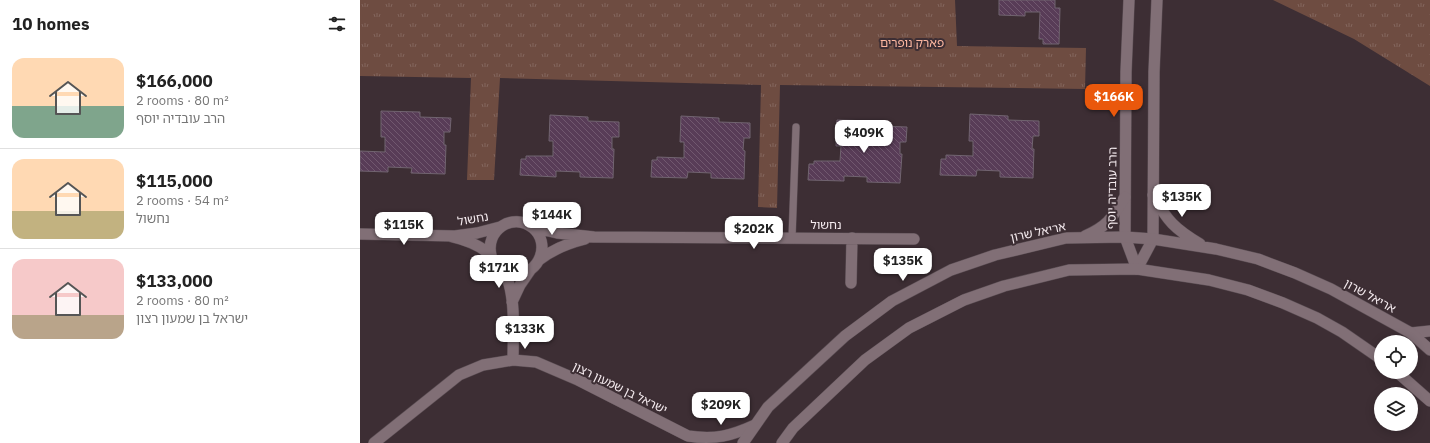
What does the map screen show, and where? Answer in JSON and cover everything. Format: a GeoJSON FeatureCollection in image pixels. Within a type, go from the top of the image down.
{"type":"FeatureCollection","features":[{"type":"Feature","properties":{"kind":"street","name":"הרב עובדיה יוסף"},"geometry":{"type":"LineString","coordinates":[[1129,0],[1126,72],[1125,237],[1137,269]]}},
{"type":"Feature","properties":{"kind":"street"},"geometry":{"type":"LineString","coordinates":[[1137,269],[1153,239],[1154,72],[1157,0]]}},
{"type":"Feature","properties":{"kind":"street"},"geometry":{"type":"LineString","coordinates":[[1153,195],[1163,214],[1180,232],[1203,247]]}},
{"type":"Feature","properties":{"kind":"street"},"geometry":{"type":"LineString","coordinates":[[1081,238],[1097,231],[1111,220],[1125,197]]}},
{"type":"Feature","properties":{"kind":"street"},"geometry":{"type":"LineString","coordinates":[[512,302],[520,285],[539,260],[542,248],[541,240],[537,232],[525,223],[517,221],[501,226],[491,239],[490,247],[491,255],[495,263],[502,270],[509,282],[512,302],[513,360]]}},
{"type":"Feature","properties":{"kind":"street","name":"נחשול"},"geometry":{"type":"LineString","coordinates":[[360,234],[449,236],[477,233],[501,226]]}},
{"type":"Feature","properties":{"kind":"street","name":"נחשול"},"geometry":{"type":"LineString","coordinates":[[532,227],[557,233],[594,237],[914,239]]}},
{"type":"Feature","properties":{"kind":"street","name":"נחשול"},"geometry":{"type":"LineString","coordinates":[[449,236],[474,244],[491,255]]}},
{"type":"Feature","properties":{"kind":"street","name":"נחשול"},"geometry":{"type":"LineString","coordinates":[[539,260],[565,245],[594,237]]}},
{"type":"Feature","properties":{"kind":"street","name":"אריאל שרון"},"geometry":{"type":"LineString","coordinates":[[743,443],[768,407],[845,336],[892,300],[951,270],[995,255],[1066,238],[1125,237],[1153,239],[1203,247],[1258,259],[1331,289],[1411,333],[1430,350]]}},
{"type":"Feature","properties":{"kind":"street"},"geometry":{"type":"LineString","coordinates":[[851,284],[852,238]]}},
{"type":"Feature","properties":{"kind":"street"},"geometry":{"type":"LineString","coordinates":[[502,270],[515,274],[531,269]]}},
{"type":"Feature","properties":{"kind":"street"},"geometry":{"type":"LineString","coordinates":[[782,443],[793,428],[865,360],[909,328],[964,300],[1004,286],[1069,270],[1137,269],[1209,280],[1248,290],[1317,318],[1342,332],[1374,354]]}},
{"type":"Feature","properties":{"kind":"street"},"geometry":{"type":"LineString","coordinates":[[1411,333],[1430,331]]}},
{"type":"Feature","properties":{"kind":"street","name":"ישראל בן שמעון רצון"},"geometry":{"type":"LineString","coordinates":[[374,443],[460,375],[484,365],[513,360],[536,362],[578,380],[691,440],[722,437],[740,432],[756,425]]}},
{"type":"Feature","properties":{"kind":"street"},"geometry":{"type":"LineString","coordinates":[[1405,379],[1430,401]]}},
{"type":"Feature","properties":{"kind":"lane"},"geometry":{"type":"LineString","coordinates":[[792,238],[796,127]]}},
{"type":"Feature","properties":{"kind":"green space","name":"פארק נופרים"},"geometry":{"type":"Polygon","coordinates":[[[360,0],[955,0],[957,46],[1086,48],[1085,89],[780,85],[777,208],[758,207],[761,85],[500,78],[494,180],[467,180],[471,78],[360,76],[360,0]]]}},
{"type":"Feature","properties":{"kind":"green space"},"geometry":{"type":"Polygon","coordinates":[[[1273,0],[1430,0],[1430,86],[1354,39],[1273,0]]]}},
{"type":"Feature","properties":{"kind":"building"},"geometry":{"type":"Polygon","coordinates":[[[999,0],[1055,0],[1055,8],[1060,8],[1059,44],[1043,44],[1043,39],[1039,39],[1040,12],[1025,12],[1025,16],[999,15],[999,0]]]}},
{"type":"Feature","properties":{"kind":"building"},"geometry":{"type":"Polygon","coordinates":[[[381,111],[420,112],[420,117],[451,118],[450,132],[444,132],[444,145],[446,145],[445,174],[411,173],[412,168],[388,167],[388,172],[360,171],[360,151],[385,152],[385,137],[381,137],[381,111]]]}},
{"type":"Feature","properties":{"kind":"building"},"geometry":{"type":"Polygon","coordinates":[[[970,114],[1008,116],[1008,120],[1039,121],[1039,136],[1033,136],[1033,178],[1000,177],[1000,171],[977,170],[976,176],[940,175],[941,159],[946,159],[946,155],[973,156],[973,141],[969,141],[970,114]]]}},
{"type":"Feature","properties":{"kind":"building"},"geometry":{"type":"Polygon","coordinates":[[[550,115],[588,117],[588,121],[619,122],[619,137],[612,137],[612,149],[614,149],[613,178],[580,177],[580,172],[556,171],[556,177],[520,175],[521,159],[526,159],[526,156],[553,156],[553,141],[549,141],[550,115]]]}},
{"type":"Feature","properties":{"kind":"building"},"geometry":{"type":"Polygon","coordinates":[[[681,116],[719,118],[719,122],[750,123],[750,138],[744,138],[744,179],[711,178],[711,173],[688,172],[687,178],[651,177],[652,160],[657,160],[657,157],[684,158],[684,142],[680,142],[681,116]]]}},
{"type":"Feature","properties":{"kind":"building"},"geometry":{"type":"Polygon","coordinates":[[[837,120],[876,121],[876,126],[907,127],[906,142],[900,142],[900,154],[902,154],[900,183],[867,182],[867,177],[844,176],[844,181],[808,180],[809,164],[814,164],[814,161],[840,161],[841,146],[836,146],[837,120]]]}}]}
